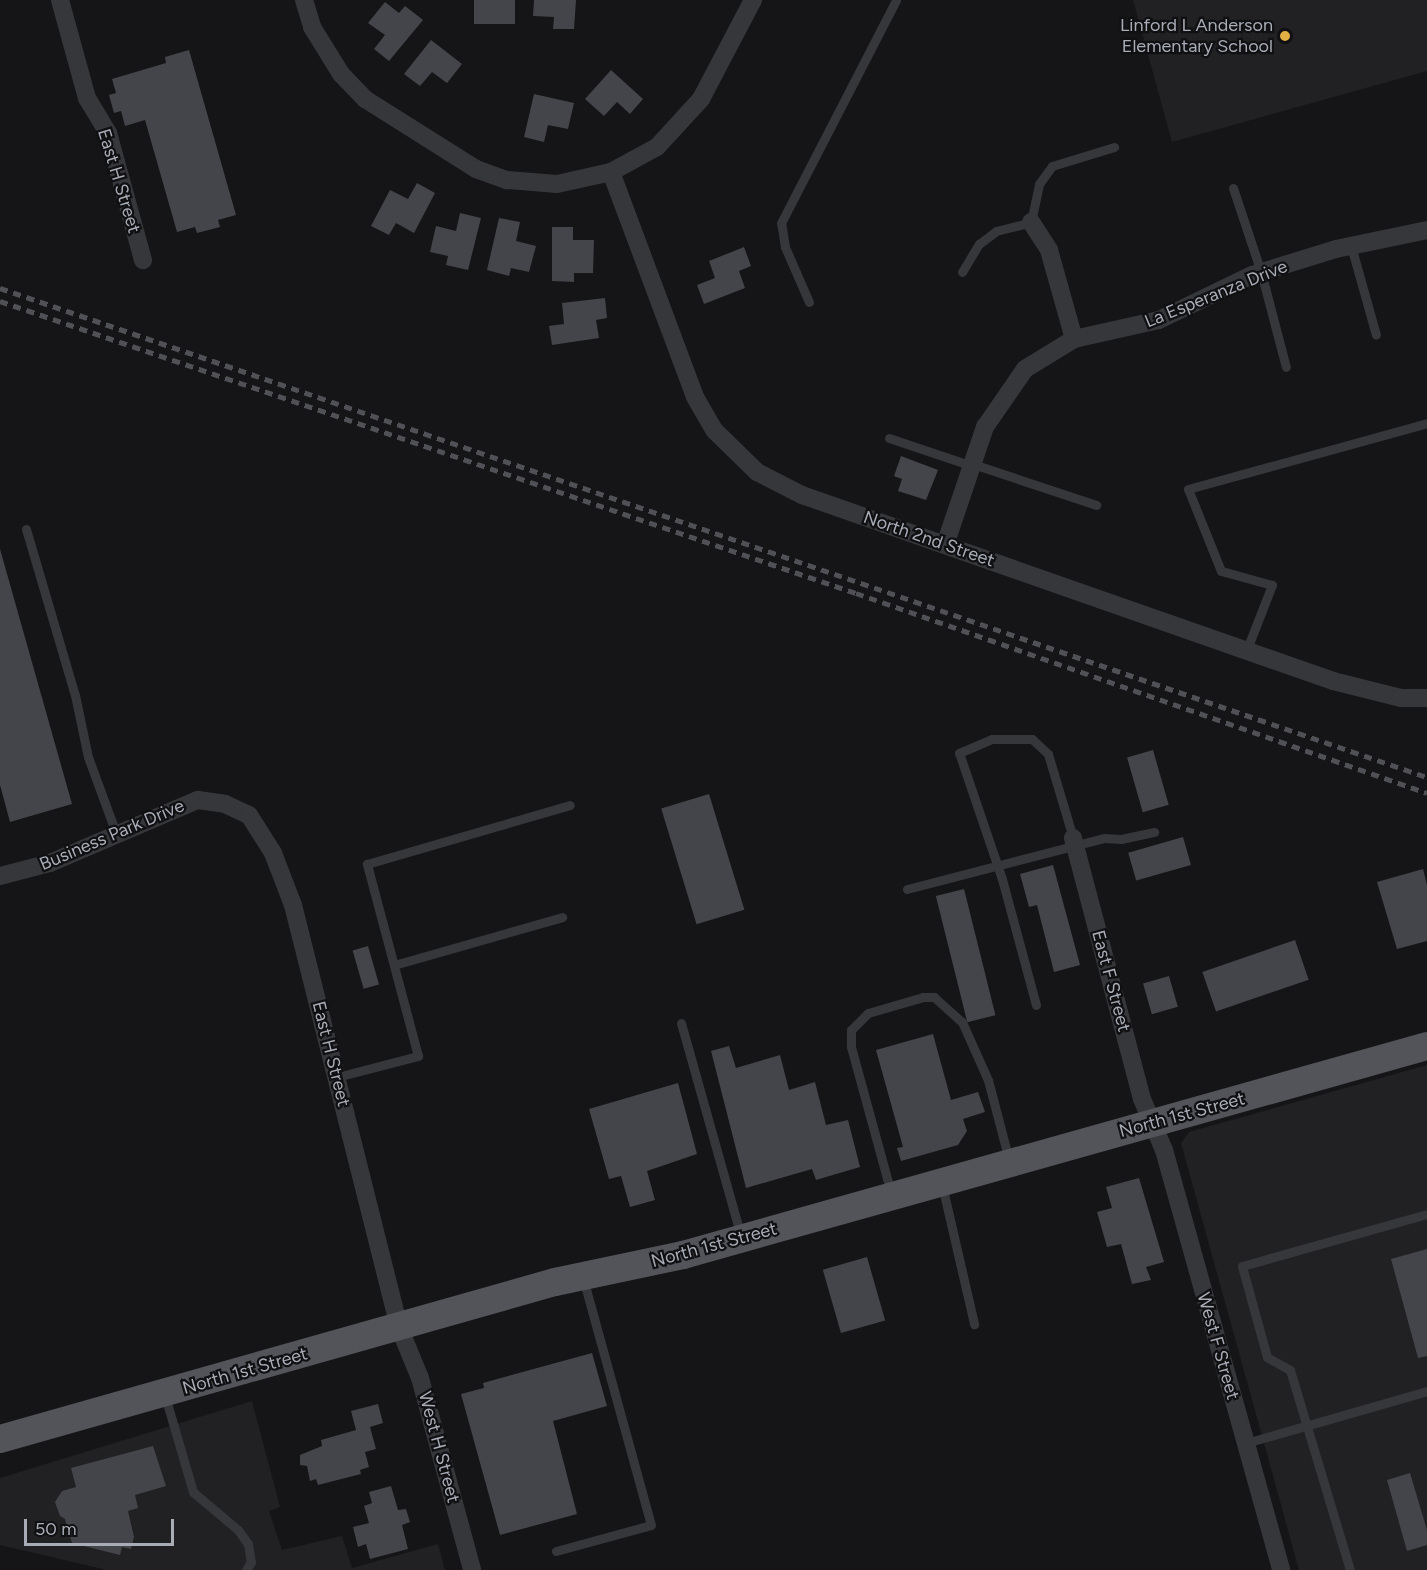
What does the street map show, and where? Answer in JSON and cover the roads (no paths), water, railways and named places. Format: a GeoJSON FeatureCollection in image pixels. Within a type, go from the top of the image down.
{"type":"FeatureCollection","features":[{"type":"Feature","properties":{"kind":"main road","name":"North 1st Street"},"geometry":{"type":"LineString","coordinates":[[0,1439],[582,1276],[742,1238],[1427,1046]]}},
{"type":"Feature","properties":{"kind":"street","name":"East H Street"},"geometry":{"type":"LineString","coordinates":[[60,0],[87,98],[108,133],[143,260]]}},
{"type":"Feature","properties":{"kind":"street"},"geometry":{"type":"LineString","coordinates":[[304,0],[312,27],[341,74],[365,99],[476,169],[507,180],[557,184],[611,172],[657,147],[701,99],[753,0]]}},
{"type":"Feature","properties":{"kind":"street","name":"North 2nd Street"},"geometry":{"type":"LineString","coordinates":[[611,172],[684,370],[715,431],[757,472],[787,489],[1333,681],[1401,698],[1427,698]]}},
{"type":"Feature","properties":{"kind":"street"},"geometry":{"type":"LineString","coordinates":[[1031,222],[1049,250],[1074,339]]}},
{"type":"Feature","properties":{"kind":"street","name":"La Esperanza Drive"},"geometry":{"type":"LineString","coordinates":[[945,545],[985,427],[1025,369],[1074,339],[1159,320],[1261,272],[1351,246],[1427,230]]}},
{"type":"Feature","properties":{"kind":"street","name":"Business Park Drive"},"geometry":{"type":"LineString","coordinates":[[0,876],[50,863],[198,800],[225,804]]}},
{"type":"Feature","properties":{"kind":"street","name":"East H Street"},"geometry":{"type":"LineString","coordinates":[[225,804],[249,815],[273,853],[293,905],[399,1327]]}},
{"type":"Feature","properties":{"kind":"street","name":"East F Street"},"geometry":{"type":"LineString","coordinates":[[1075,843],[1142,1099],[1155,1122]]}},
{"type":"Feature","properties":{"kind":"street","name":"West F Street"},"geometry":{"type":"LineString","coordinates":[[1155,1122],[1281,1570]]}},
{"type":"Feature","properties":{"kind":"street","name":"West H Street"},"geometry":{"type":"LineString","coordinates":[[399,1327],[420,1378],[472,1570]]}},
{"type":"Feature","properties":{"kind":"lane"},"geometry":{"type":"LineString","coordinates":[[810,302],[785,247],[781,223],[896,0]]}},
{"type":"Feature","properties":{"kind":"lane"},"geometry":{"type":"LineString","coordinates":[[962,272],[979,244],[996,231],[1031,222],[1039,184],[1052,166],[1114,147]]}},
{"type":"Feature","properties":{"kind":"lane"},"geometry":{"type":"LineString","coordinates":[[1233,188],[1261,272],[1286,367]]}},
{"type":"Feature","properties":{"kind":"lane"},"geometry":{"type":"LineString","coordinates":[[1351,246],[1376,334]]}},
{"type":"Feature","properties":{"kind":"lane"},"geometry":{"type":"LineString","coordinates":[[1247,649],[1272,585],[1221,571],[1188,489],[1427,423]]}},
{"type":"Feature","properties":{"kind":"lane"},"geometry":{"type":"LineString","coordinates":[[889,438],[1096,505]]}},
{"type":"Feature","properties":{"kind":"lane"},"geometry":{"type":"LineString","coordinates":[[26,529],[75,695],[88,757],[117,836]]}},
{"type":"Feature","properties":{"kind":"lane"},"geometry":{"type":"LineString","coordinates":[[1036,1005],[959,753],[992,739],[1032,739],[1048,754],[1075,843]]}},
{"type":"Feature","properties":{"kind":"lane"},"geometry":{"type":"LineString","coordinates":[[337,1077],[418,1056],[367,864],[570,805]]}},
{"type":"Feature","properties":{"kind":"lane"},"geometry":{"type":"LineString","coordinates":[[907,889],[1075,843],[1104,838],[1121,839],[1154,832]]}},
{"type":"Feature","properties":{"kind":"lane"},"geometry":{"type":"LineString","coordinates":[[394,965],[561,917]]}},
{"type":"Feature","properties":{"kind":"lane"},"geometry":{"type":"LineString","coordinates":[[892,1196],[851,1047],[851,1030],[868,1013],[923,997],[934,996],[962,1022],[988,1080],[1010,1163]]}},
{"type":"Feature","properties":{"kind":"lane"},"geometry":{"type":"LineString","coordinates":[[681,1023],[742,1238]]}},
{"type":"Feature","properties":{"kind":"lane"},"geometry":{"type":"LineString","coordinates":[[942,1182],[974,1324]]}},
{"type":"Feature","properties":{"kind":"lane"},"geometry":{"type":"LineString","coordinates":[[1350,1570],[1290,1370],[1267,1357],[1242,1266],[1427,1214]]}},
{"type":"Feature","properties":{"kind":"lane"},"geometry":{"type":"LineString","coordinates":[[556,1551],[651,1526],[582,1276]]}},
{"type":"Feature","properties":{"kind":"lane"},"geometry":{"type":"LineString","coordinates":[[1246,1443],[1427,1391]]}},
{"type":"Feature","properties":{"kind":"lane"},"geometry":{"type":"LineString","coordinates":[[164,1394],[193,1492],[243,1537],[251,1562],[246,1570]]}},
{"type":"Feature","properties":{"kind":"railway"},"geometry":{"type":"LineString","coordinates":[[0,288],[1427,777]]}},
{"type":"Feature","properties":{"kind":"railway"},"geometry":{"type":"LineString","coordinates":[[0,301],[856,593],[1427,793]]}},
{"type":"Feature","properties":{"kind":"place","name":"Linford L Anderson Elementary School"},"geometry":{"type":"Point","coordinates":[1285,36]}}]}
